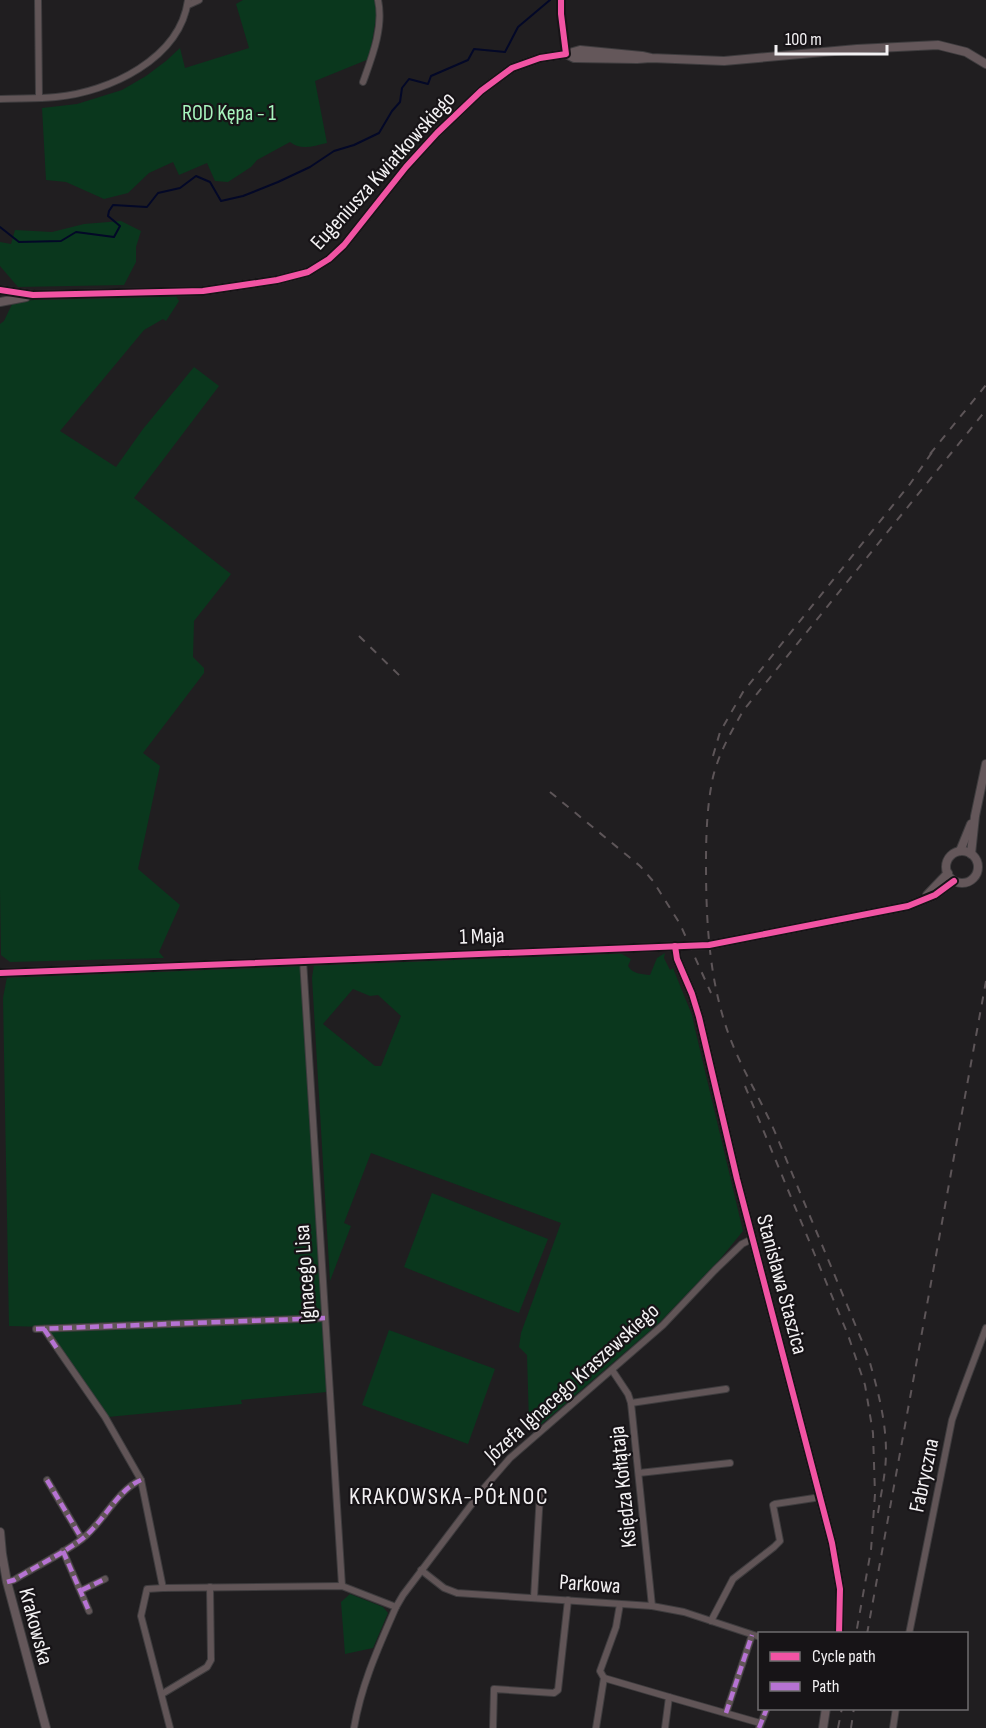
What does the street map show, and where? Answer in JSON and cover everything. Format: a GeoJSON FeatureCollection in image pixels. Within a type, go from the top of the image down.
{"type":"FeatureCollection","features":[{"type":"Feature","properties":{"kind":"street"},"geometry":{"type":"LineString","coordinates":[[38,0],[39,98]]}},
{"type":"Feature","properties":{"kind":"street"},"geometry":{"type":"LineString","coordinates":[[0,99],[72,95],[108,84],[139,69],[172,40],[179,29],[188,2],[200,0]]}},
{"type":"Feature","properties":{"kind":"street"},"geometry":{"type":"LineString","coordinates":[[363,82],[377,39],[380,10],[378,0]]}},
{"type":"Feature","properties":{"kind":"street"},"geometry":{"type":"LineString","coordinates":[[561,0],[566,54]]}},
{"type":"Feature","properties":{"kind":"street","name":"Eugeniusza Kwiatkowskiego"},"geometry":{"type":"LineString","coordinates":[[0,290],[33,295],[203,291],[277,280],[308,272],[329,259],[344,245],[405,167],[449,120],[481,91],[512,68],[540,58],[580,50],[651,58],[724,61],[938,45],[966,52],[986,64]]}},
{"type":"Feature","properties":{"kind":"street","name":"Eugeniusza Kwiatkowskiego"},"geometry":{"type":"LineString","coordinates":[[0,302],[33,295]]}},
{"type":"Feature","properties":{"kind":"street"},"geometry":{"type":"LineString","coordinates":[[975,816],[981,871],[969,881],[962,883],[954,881],[946,868],[948,859],[960,851],[975,816],[986,765]]}},
{"type":"Feature","properties":{"kind":"street"},"geometry":{"type":"LineString","coordinates":[[960,851],[978,859]]}},
{"type":"Feature","properties":{"kind":"street","name":"1 Maja"},"geometry":{"type":"LineString","coordinates":[[925,898],[948,873]]}},
{"type":"Feature","properties":{"kind":"street","name":"1 Maja"},"geometry":{"type":"LineString","coordinates":[[0,973],[708,945],[908,906],[935,895],[954,881]]}},
{"type":"Feature","properties":{"kind":"street","name":"Stanisława Staszica"},"geometry":{"type":"LineString","coordinates":[[675,946],[677,959],[699,1017],[752,1239],[821,1497],[839,1576],[841,1603],[839,1632]]}},
{"type":"Feature","properties":{"kind":"street","name":"Ignacego Lisa"},"geometry":{"type":"LineString","coordinates":[[303,960],[342,1586]]}},
{"type":"Feature","properties":{"kind":"street","name":"Józefa Ignacego Kraszewskiego"},"geometry":{"type":"LineString","coordinates":[[354,1728],[364,1687],[396,1607],[421,1570],[484,1488],[510,1458],[663,1325],[715,1270],[742,1244],[752,1239]]}},
{"type":"Feature","properties":{"kind":"street"},"geometry":{"type":"LineString","coordinates":[[36,1329],[325,1318]]}},
{"type":"Feature","properties":{"kind":"street","name":"Fabryczna"},"geometry":{"type":"LineString","coordinates":[[909,1632],[952,1420],[986,1328]]}},
{"type":"Feature","properties":{"kind":"street"},"geometry":{"type":"LineString","coordinates":[[44,1329],[105,1417],[141,1480],[164,1588]]}},
{"type":"Feature","properties":{"kind":"street","name":"Księdza Kołłątaja"},"geometry":{"type":"LineString","coordinates":[[612,1370],[628,1394],[631,1403],[652,1606]]}},
{"type":"Feature","properties":{"kind":"street"},"geometry":{"type":"LineString","coordinates":[[631,1403],[726,1389]]}},
{"type":"Feature","properties":{"kind":"street"},"geometry":{"type":"LineString","coordinates":[[639,1473],[730,1463]]}},
{"type":"Feature","properties":{"kind":"street"},"geometry":{"type":"LineString","coordinates":[[47,1480],[82,1539]]}},
{"type":"Feature","properties":{"kind":"street"},"geometry":{"type":"LineString","coordinates":[[7,1582],[82,1539],[129,1486],[141,1480]]}},
{"type":"Feature","properties":{"kind":"street"},"geometry":{"type":"LineString","coordinates":[[534,1598],[540,1492]]}},
{"type":"Feature","properties":{"kind":"street"},"geometry":{"type":"LineString","coordinates":[[711,1621],[733,1579],[780,1541],[773,1505],[821,1497]]}},
{"type":"Feature","properties":{"kind":"street","name":"Krakowska"},"geometry":{"type":"LineString","coordinates":[[0,1532],[7,1582],[46,1728]]}},
{"type":"Feature","properties":{"kind":"street"},"geometry":{"type":"LineString","coordinates":[[63,1551],[82,1590],[89,1611]]}},
{"type":"Feature","properties":{"kind":"street","name":"Parkowa"},"geometry":{"type":"LineString","coordinates":[[421,1570],[444,1588],[457,1593],[652,1606],[684,1612],[758,1637]]}},
{"type":"Feature","properties":{"kind":"street"},"geometry":{"type":"LineString","coordinates":[[82,1590],[105,1579]]}},
{"type":"Feature","properties":{"kind":"street"},"geometry":{"type":"LineString","coordinates":[[170,1728],[141,1616],[147,1589],[342,1586],[396,1607]]}},
{"type":"Feature","properties":{"kind":"street"},"geometry":{"type":"LineString","coordinates":[[162,1694],[207,1667],[211,1660],[210,1587]]}},
{"type":"Feature","properties":{"kind":"street"},"geometry":{"type":"LineString","coordinates":[[493,1728],[494,1689],[554,1693],[558,1690],[568,1600]]}},
{"type":"Feature","properties":{"kind":"street"},"geometry":{"type":"LineString","coordinates":[[596,1728],[604,1678],[600,1671],[616,1627],[620,1604]]}},
{"type":"Feature","properties":{"kind":"street"},"geometry":{"type":"LineString","coordinates":[[726,1713],[752,1635]]}},
{"type":"Feature","properties":{"kind":"street"},"geometry":{"type":"LineString","coordinates":[[604,1678],[726,1713],[759,1726],[766,1710]]}},
{"type":"Feature","properties":{"kind":"street"},"geometry":{"type":"LineString","coordinates":[[665,1728],[669,1697]]}},
{"type":"Feature","properties":{"kind":"street"},"geometry":{"type":"LineString","coordinates":[[823,1728],[826,1710]]}},
{"type":"Feature","properties":{"kind":"street"},"geometry":{"type":"LineString","coordinates":[[893,1728],[896,1710]]}},
{"type":"Feature","properties":{"kind":"green space","name":"ROD Kępa - 1"},"geometry":{"type":"Polygon","coordinates":[[[243,0],[375,0],[378,7],[369,59],[315,81],[327,143],[303,147],[290,142],[257,160],[251,167],[228,182],[215,181],[207,163],[179,175],[173,162],[149,173],[128,193],[104,199],[66,182],[46,180],[42,108],[77,104],[122,90],[146,76],[180,48],[185,68],[249,48],[236,4],[243,0]]]}},
{"type":"Feature","properties":{"kind":"green space"},"geometry":{"type":"Polygon","coordinates":[[[121,221],[141,231],[136,247],[136,262],[124,285],[18,287],[0,266],[0,242],[11,244],[15,230],[52,232],[84,224],[121,221]]]}},
{"type":"Feature","properties":{"kind":"green space"},"geometry":{"type":"Polygon","coordinates":[[[176,296],[179,301],[166,321],[163,319],[144,330],[60,431],[116,467],[143,429],[194,367],[219,386],[134,498],[231,574],[194,621],[193,657],[204,668],[204,673],[143,753],[160,766],[138,869],[180,905],[159,952],[164,958],[10,962],[1,955],[0,324],[4,321],[13,302],[176,296]]]}},
{"type":"Feature","properties":{"kind":"green space"},"geometry":{"type":"Polygon","coordinates":[[[620,953],[631,959],[628,966],[632,971],[650,975],[657,958],[665,953],[664,958],[670,970],[673,968],[692,1015],[743,1231],[721,1258],[660,1322],[535,1430],[529,1423],[527,1355],[519,1347],[521,1333],[561,1223],[371,1153],[344,1223],[351,1226],[330,1281],[312,978],[314,964],[620,953]],[[353,989],[323,1024],[375,1066],[381,1066],[401,1016],[378,995],[370,996],[353,989]]]}},
{"type":"Feature","properties":{"kind":"green space"},"geometry":{"type":"Polygon","coordinates":[[[297,965],[302,970],[327,1392],[241,1400],[242,1404],[108,1417],[46,1327],[9,1326],[3,998],[7,977],[297,965]]]}},
{"type":"Feature","properties":{"kind":"green space"},"geometry":{"type":"Polygon","coordinates":[[[432,1193],[548,1239],[519,1313],[404,1267],[432,1193]]]}},
{"type":"Feature","properties":{"kind":"green space"},"geometry":{"type":"Polygon","coordinates":[[[389,1330],[495,1369],[468,1444],[362,1405],[389,1330]]]}},
{"type":"Feature","properties":{"kind":"green space"},"geometry":{"type":"Polygon","coordinates":[[[350,1594],[383,1607],[388,1613],[373,1648],[345,1654],[341,1602],[350,1594]]]}},
{"type":"Feature","properties":{"kind":"waterway"},"geometry":{"type":"LineString","coordinates":[[0,227],[19,242],[61,241],[76,232],[114,237],[120,226],[108,216],[113,205],[147,207],[158,193],[180,188],[196,176],[210,182],[221,201],[243,196],[278,182],[310,167],[334,151],[354,145],[379,133],[400,102],[402,88],[409,79],[428,84],[431,76],[468,60],[474,49],[505,52],[518,27],[550,0]]}},
{"type":"Feature","properties":{"kind":"railway"},"geometry":{"type":"LineString","coordinates":[[930,454],[986,385]]}},
{"type":"Feature","properties":{"kind":"railway"},"geometry":{"type":"LineString","coordinates":[[878,1513],[885,1468],[886,1440],[875,1379],[868,1356],[777,1137],[735,1051],[717,995],[710,952],[707,907],[708,809],[713,777],[719,760],[743,711],[986,410]]}},
{"type":"Feature","properties":{"kind":"railway"},"geometry":{"type":"LineString","coordinates":[[713,756],[720,732],[743,692],[910,484],[935,448]]}},
{"type":"Feature","properties":{"kind":"railway"},"geometry":{"type":"LineString","coordinates":[[359,636],[400,676]]}},
{"type":"Feature","properties":{"kind":"railway"},"geometry":{"type":"LineString","coordinates":[[550,792],[640,866],[653,881],[680,924],[711,993]]}},
{"type":"Feature","properties":{"kind":"railway"},"geometry":{"type":"LineString","coordinates":[[867,1632],[986,981]]}},
{"type":"Feature","properties":{"kind":"railway"},"geometry":{"type":"LineString","coordinates":[[745,1086],[848,1335],[865,1385],[873,1433],[875,1494],[871,1550],[856,1632]]}},
{"type":"Feature","properties":{"kind":"railway"},"geometry":{"type":"LineString","coordinates":[[838,1728],[842,1710]]}},
{"type":"Feature","properties":{"kind":"railway"},"geometry":{"type":"LineString","coordinates":[[851,1728],[854,1710]]}},
{"type":"Feature","properties":{"kind":"marked path"},"geometry":{"type":"LineString","coordinates":[[36,1329],[325,1318]]}},
{"type":"Feature","properties":{"kind":"marked path"},"geometry":{"type":"LineString","coordinates":[[44,1329],[58,1350]]}},
{"type":"Feature","properties":{"kind":"marked path"},"geometry":{"type":"LineString","coordinates":[[47,1480],[82,1539]]}},
{"type":"Feature","properties":{"kind":"marked path"},"geometry":{"type":"LineString","coordinates":[[7,1582],[82,1539],[117,1499],[141,1480]]}},
{"type":"Feature","properties":{"kind":"marked path"},"geometry":{"type":"LineString","coordinates":[[63,1551],[89,1611]]}},
{"type":"Feature","properties":{"kind":"marked path"},"geometry":{"type":"LineString","coordinates":[[82,1590],[105,1579]]}},
{"type":"Feature","properties":{"kind":"marked path"},"geometry":{"type":"LineString","coordinates":[[726,1713],[752,1635]]}},
{"type":"Feature","properties":{"kind":"marked path"},"geometry":{"type":"LineString","coordinates":[[759,1728],[766,1710]]}},
{"type":"Feature","properties":{"kind":"cycle path"},"geometry":{"type":"LineString","coordinates":[[0,290],[33,295],[203,291],[277,280],[308,272],[329,259],[344,245],[406,167],[437,133],[481,91],[512,68],[540,58],[566,54],[561,0]]}},
{"type":"Feature","properties":{"kind":"cycle path"},"geometry":{"type":"LineString","coordinates":[[0,973],[709,945],[908,906],[935,895],[954,881]]}},
{"type":"Feature","properties":{"kind":"cycle path"},"geometry":{"type":"LineString","coordinates":[[675,946],[677,959],[699,1017],[737,1179],[832,1543],[840,1589],[839,1632]]}},
{"type":"Feature","properties":{"kind":"district","name":"KRAKOWSKA-PÓŁNOC"},"geometry":{"type":"Point","coordinates":[449,1496]}}]}
